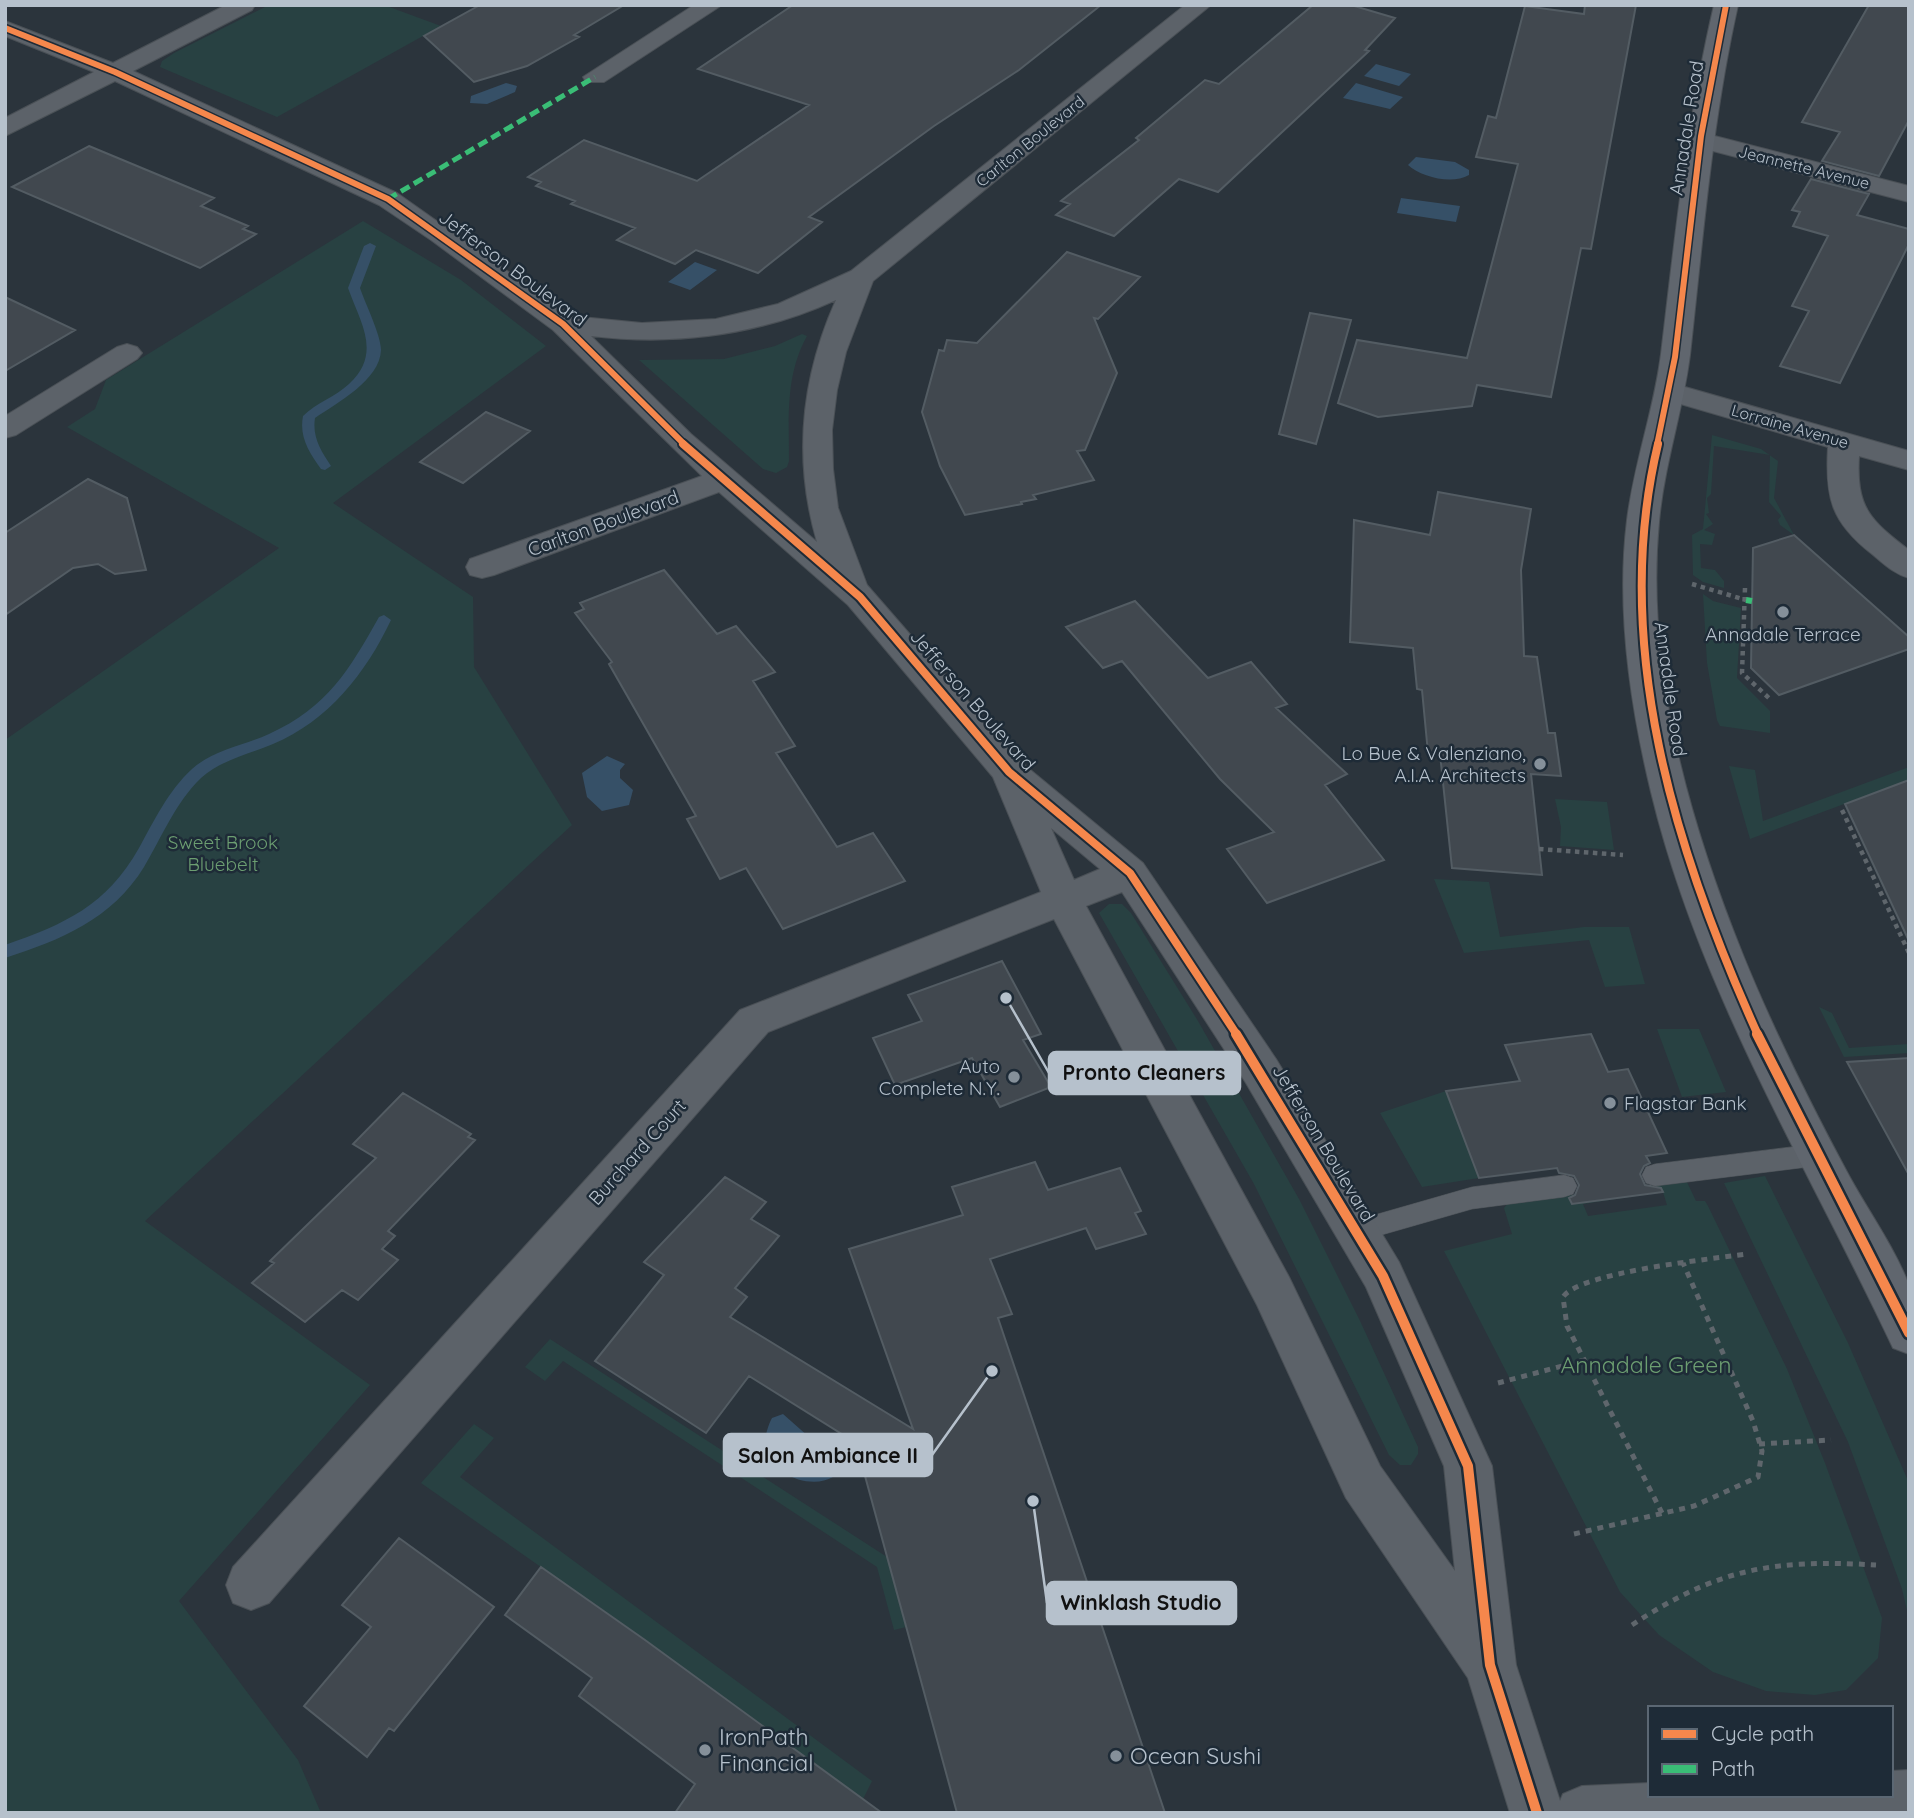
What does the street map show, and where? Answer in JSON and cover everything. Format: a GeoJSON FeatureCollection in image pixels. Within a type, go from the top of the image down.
{"type":"FeatureCollection","features":[{"type":"Feature","properties":{"kind":"street"},"geometry":{"type":"LineString","coordinates":[[5,128],[244,5]]}},
{"type":"Feature","properties":{"kind":"street"},"geometry":{"type":"LineString","coordinates":[[596,77],[711,5]]}},
{"type":"Feature","properties":{"kind":"street","name":"Carlton Boulevard"},"geometry":{"type":"LineString","coordinates":[[563,324],[623,333],[678,333],[730,327],[778,316],[820,300],[861,277],[1200,5]]}},
{"type":"Feature","properties":{"kind":"street","name":"Annadale Road"},"geometry":{"type":"LineString","coordinates":[[1727,5],[1699,140],[1671,392],[1651,464],[1641,541],[1643,636],[1657,740],[1687,854],[1731,975],[1816,1155],[1909,1333]]}},
{"type":"Feature","properties":{"kind":"street","name":"Jefferson Boulevard"},"geometry":{"type":"LineString","coordinates":[[5,28],[115,72],[388,199],[442,234],[563,324],[680,441],[860,597],[1009,772],[1130,873],[1254,1060],[1383,1276],[1468,1466],[1490,1665],[1537,1813]]}},
{"type":"Feature","properties":{"kind":"street","name":"Jeannette Avenue"},"geometry":{"type":"LineString","coordinates":[[1699,140],[1909,194]]}},
{"type":"Feature","properties":{"kind":"street","name":"Carlton Boulevard"},"geometry":{"type":"LineString","coordinates":[[860,597],[837,557],[816,474],[816,419],[827,361],[842,316],[861,277]]}},
{"type":"Feature","properties":{"kind":"street"},"geometry":{"type":"LineString","coordinates":[[5,429],[127,353]]}},
{"type":"Feature","properties":{"kind":"street","name":"Lorraine Avenue"},"geometry":{"type":"LineString","coordinates":[[1671,392],[1909,461]]}},
{"type":"Feature","properties":{"kind":"street"},"geometry":{"type":"LineString","coordinates":[[1844,442],[1841,476],[1845,508],[1859,527],[1909,567]]}},
{"type":"Feature","properties":{"kind":"street","name":"Carlton Boulevard"},"geometry":{"type":"LineString","coordinates":[[482,568],[724,479]]}},
{"type":"Feature","properties":{"kind":"street","name":"Jefferson Boulevard"},"geometry":{"type":"LineString","coordinates":[[1009,772],[1063,899],[1273,1291],[1363,1482],[1490,1665]]}},
{"type":"Feature","properties":{"kind":"street","name":"Burchard Court"},"geometry":{"type":"LineString","coordinates":[[251,1585],[754,1021],[1130,873]]}},
{"type":"Feature","properties":{"kind":"street"},"geometry":{"type":"LineString","coordinates":[[1582,1813],[1909,1797]]}},
{"type":"Feature","properties":{"kind":"lane"},"geometry":{"type":"LineString","coordinates":[[1655,1175],[1816,1155]]}},
{"type":"Feature","properties":{"kind":"lane"},"geometry":{"type":"LineString","coordinates":[[1357,1231],[1472,1198],[1564,1186]]}},
{"type":"Feature","properties":{"kind":"path"},"geometry":{"type":"LineString","coordinates":[[1692,584],[1746,600]]}},
{"type":"Feature","properties":{"kind":"path"},"geometry":{"type":"LineString","coordinates":[[1745,588],[1742,673],[1770,699]]}},
{"type":"Feature","properties":{"kind":"path"},"geometry":{"type":"LineString","coordinates":[[1842,810],[1909,953]]}},
{"type":"Feature","properties":{"kind":"path"},"geometry":{"type":"LineString","coordinates":[[1539,849],[1623,855]]}},
{"type":"Feature","properties":{"kind":"path"},"geometry":{"type":"LineString","coordinates":[[1662,1513],[1567,1326],[1562,1301],[1564,1293],[1589,1281],[1748,1254]]}},
{"type":"Feature","properties":{"kind":"path"},"geometry":{"type":"LineString","coordinates":[[1574,1534],[1662,1513],[1729,1493],[1758,1477],[1762,1463],[1753,1421],[1684,1263]]}},
{"type":"Feature","properties":{"kind":"path"},"geometry":{"type":"LineString","coordinates":[[1498,1383],[1585,1360]]}},
{"type":"Feature","properties":{"kind":"path"},"geometry":{"type":"LineString","coordinates":[[1759,1444],[1830,1440]]}},
{"type":"Feature","properties":{"kind":"path"},"geometry":{"type":"LineString","coordinates":[[1632,1625],[1688,1590],[1735,1572],[1795,1563],[1876,1565]]}},
{"type":"Feature","properties":{"kind":"green space"},"geometry":{"type":"Polygon","coordinates":[[[269,5],[384,5],[441,26],[277,117],[160,67],[162,61],[174,53],[269,5]]]}},
{"type":"Feature","properties":{"kind":"green space","name":"Sweet Brook Bluebelt"},"geometry":{"type":"Polygon","coordinates":[[[363,221],[461,280],[546,346],[333,503],[473,597],[474,667],[572,825],[145,1221],[370,1385],[179,1601],[298,1760],[321,1813],[5,1813],[5,740],[279,548],[67,427],[95,409],[106,380],[363,221]]]}},
{"type":"Feature","properties":{"kind":"green space"},"geometry":{"type":"Polygon","coordinates":[[[802,334],[807,336],[795,366],[790,397],[789,461],[787,467],[776,473],[763,469],[639,360],[724,359],[775,346],[802,334]]]}},
{"type":"Feature","properties":{"kind":"green space"},"geometry":{"type":"Polygon","coordinates":[[[1712,435],[1761,449],[1769,455],[1714,446],[1711,494],[1707,498],[1709,513],[1706,514],[1713,524],[1704,530],[1715,534],[1712,545],[1700,544],[1701,568],[1715,570],[1724,581],[1724,588],[1703,582],[1693,575],[1692,535],[1703,529],[1712,435]]]}},
{"type":"Feature","properties":{"kind":"green space"},"geometry":{"type":"Polygon","coordinates":[[[1770,455],[1778,461],[1774,498],[1794,535],[1780,525],[1778,520],[1781,516],[1769,502],[1770,455]]]}},
{"type":"Feature","properties":{"kind":"green space"},"geometry":{"type":"Polygon","coordinates":[[[1703,594],[1713,601],[1741,608],[1737,678],[1770,711],[1770,733],[1720,726],[1717,720],[1707,663],[1703,594]]]}},
{"type":"Feature","properties":{"kind":"green space"},"geometry":{"type":"Polygon","coordinates":[[[1729,766],[1755,770],[1763,821],[1909,767],[1909,780],[1750,839],[1729,766]]]}},
{"type":"Feature","properties":{"kind":"green space"},"geometry":{"type":"Polygon","coordinates":[[[1555,799],[1607,802],[1614,850],[1560,846],[1561,827],[1555,799]]]}},
{"type":"Feature","properties":{"kind":"green space"},"geometry":{"type":"Polygon","coordinates":[[[1434,879],[1489,882],[1500,937],[1584,927],[1629,927],[1645,984],[1605,987],[1589,940],[1464,953],[1434,879]]]}},
{"type":"Feature","properties":{"kind":"green space"},"geometry":{"type":"Polygon","coordinates":[[[1109,904],[1122,904],[1131,913],[1198,1021],[1299,1199],[1361,1323],[1418,1447],[1418,1454],[1411,1465],[1400,1465],[1389,1455],[1254,1184],[1099,913],[1109,904]]]}},
{"type":"Feature","properties":{"kind":"green space"},"geometry":{"type":"Polygon","coordinates":[[[1819,1007],[1832,1013],[1849,1048],[1909,1044],[1909,1053],[1844,1057],[1819,1007]]]}},
{"type":"Feature","properties":{"kind":"green space"},"geometry":{"type":"Polygon","coordinates":[[[1657,1029],[1699,1029],[1726,1092],[1682,1097],[1657,1029]]]}},
{"type":"Feature","properties":{"kind":"green space"},"geometry":{"type":"Polygon","coordinates":[[[1446,1091],[1479,1178],[1422,1187],[1380,1113],[1446,1091]]]}},
{"type":"Feature","properties":{"kind":"green space"},"geometry":{"type":"Polygon","coordinates":[[[1765,1176],[1848,1343],[1909,1483],[1909,1619],[1902,1589],[1848,1442],[1724,1183],[1765,1176]]]}},
{"type":"Feature","properties":{"kind":"green space","name":"Annadale Green"},"geometry":{"type":"Polygon","coordinates":[[[1686,1180],[1696,1201],[1705,1201],[1787,1369],[1882,1618],[1878,1658],[1846,1690],[1815,1695],[1766,1691],[1713,1672],[1659,1635],[1620,1592],[1444,1251],[1512,1234],[1504,1208],[1508,1203],[1686,1180]],[[1663,1192],[1583,1204],[1588,1216],[1667,1205],[1663,1192]]]}},
{"type":"Feature","properties":{"kind":"green space"},"geometry":{"type":"Polygon","coordinates":[[[550,1339],[887,1557],[906,1627],[894,1630],[877,1567],[563,1361],[545,1381],[525,1367],[550,1339]]]}},
{"type":"Feature","properties":{"kind":"green space"},"geometry":{"type":"Polygon","coordinates":[[[474,1424],[494,1438],[460,1477],[872,1781],[863,1799],[628,1628],[421,1483],[474,1424]]]}},
{"type":"Feature","properties":{"kind":"water"},"geometry":{"type":"Polygon","coordinates":[[[1376,64],[1411,74],[1399,86],[1364,76],[1376,64]]]}},
{"type":"Feature","properties":{"kind":"water"},"geometry":{"type":"Polygon","coordinates":[[[506,83],[517,86],[515,92],[487,104],[470,103],[471,96],[506,83]]]}},
{"type":"Feature","properties":{"kind":"water"},"geometry":{"type":"Polygon","coordinates":[[[1356,83],[1403,97],[1390,109],[1343,98],[1356,83]]]}},
{"type":"Feature","properties":{"kind":"water"},"geometry":{"type":"Polygon","coordinates":[[[1416,157],[1455,162],[1469,170],[1469,175],[1454,179],[1429,176],[1408,165],[1416,157]]]}},
{"type":"Feature","properties":{"kind":"water"},"geometry":{"type":"Polygon","coordinates":[[[1401,198],[1460,206],[1456,222],[1397,213],[1401,198]]]}},
{"type":"Feature","properties":{"kind":"water"},"geometry":{"type":"Polygon","coordinates":[[[695,262],[717,270],[690,290],[668,282],[695,262]]]}},
{"type":"Feature","properties":{"kind":"water"},"geometry":{"type":"Polygon","coordinates":[[[607,756],[625,764],[620,770],[620,778],[633,790],[629,805],[602,811],[587,797],[582,773],[607,756]]]}},
{"type":"Feature","properties":{"kind":"water"},"geometry":{"type":"Polygon","coordinates":[[[783,1414],[809,1437],[820,1438],[834,1445],[837,1465],[833,1477],[824,1481],[804,1481],[793,1478],[775,1466],[765,1449],[765,1438],[772,1418],[783,1414]]]}},
{"type":"Feature","properties":{"kind":"building"},"geometry":{"type":"Polygon","coordinates":[[[480,5],[624,5],[574,35],[579,37],[527,66],[474,82],[424,36],[480,5]]]}},
{"type":"Feature","properties":{"kind":"building"},"geometry":{"type":"Polygon","coordinates":[[[793,5],[1101,5],[1019,70],[934,126],[809,217],[822,222],[758,273],[696,250],[675,264],[617,240],[635,228],[571,204],[575,201],[536,186],[541,182],[528,177],[584,140],[697,181],[809,105],[698,69],[793,5]]]}},
{"type":"Feature","properties":{"kind":"building"},"geometry":{"type":"Polygon","coordinates":[[[1313,5],[1351,5],[1395,18],[1365,50],[1369,51],[1218,192],[1179,179],[1114,236],[1056,215],[1070,204],[1061,201],[1139,140],[1136,138],[1205,80],[1219,84],[1313,5]]]}},
{"type":"Feature","properties":{"kind":"building"},"geometry":{"type":"Polygon","coordinates":[[[1585,5],[1636,5],[1591,249],[1581,248],[1551,397],[1477,385],[1472,406],[1378,417],[1338,403],[1357,340],[1467,358],[1518,164],[1476,157],[1488,116],[1496,118],[1525,6],[1584,14],[1585,5]]]}},
{"type":"Feature","properties":{"kind":"building"},"geometry":{"type":"Polygon","coordinates":[[[1869,5],[1909,5],[1909,120],[1879,176],[1822,161],[1840,132],[1802,122],[1869,5]]]}},
{"type":"Feature","properties":{"kind":"building"},"geometry":{"type":"Polygon","coordinates":[[[89,146],[214,198],[201,206],[248,226],[243,229],[256,234],[200,268],[12,187],[89,146]]]}},
{"type":"Feature","properties":{"kind":"building"},"geometry":{"type":"Polygon","coordinates":[[[1811,179],[1869,194],[1857,215],[1909,229],[1909,244],[1840,383],[1780,366],[1809,311],[1792,306],[1828,236],[1793,226],[1800,212],[1792,210],[1811,179]]]}},
{"type":"Feature","properties":{"kind":"building"},"geometry":{"type":"Polygon","coordinates":[[[1067,252],[1140,277],[1098,319],[1094,318],[1117,373],[1085,450],[1077,451],[1094,480],[1033,495],[1036,499],[1021,502],[1022,504],[965,515],[940,466],[922,412],[939,350],[944,351],[947,340],[977,343],[1067,252]]]}},
{"type":"Feature","properties":{"kind":"building"},"geometry":{"type":"Polygon","coordinates":[[[5,297],[75,330],[5,371],[5,297]]]}},
{"type":"Feature","properties":{"kind":"building"},"geometry":{"type":"Polygon","coordinates":[[[1310,313],[1351,320],[1316,444],[1279,434],[1310,313]]]}},
{"type":"Feature","properties":{"kind":"building"},"geometry":{"type":"Polygon","coordinates":[[[486,412],[530,431],[463,483],[420,462],[486,412]]]}},
{"type":"Feature","properties":{"kind":"building"},"geometry":{"type":"Polygon","coordinates":[[[88,479],[127,498],[146,570],[115,574],[98,564],[73,568],[5,615],[5,533],[88,479]]]}},
{"type":"Feature","properties":{"kind":"building"},"geometry":{"type":"Polygon","coordinates":[[[1438,492],[1531,509],[1521,570],[1524,656],[1537,657],[1548,733],[1555,733],[1561,776],[1531,774],[1542,875],[1452,868],[1440,754],[1428,753],[1422,690],[1417,689],[1413,648],[1350,642],[1354,520],[1430,535],[1438,492]]]}},
{"type":"Feature","properties":{"kind":"building"},"geometry":{"type":"Polygon","coordinates":[[[1794,535],[1909,637],[1909,649],[1779,695],[1751,668],[1753,548],[1794,535]]]}},
{"type":"Feature","properties":{"kind":"building"},"geometry":{"type":"Polygon","coordinates":[[[664,570],[717,634],[736,626],[775,672],[753,681],[795,746],[776,753],[837,847],[873,833],[905,881],[783,929],[746,868],[720,879],[687,819],[696,816],[609,664],[612,662],[575,613],[584,609],[580,603],[664,570]]]}},
{"type":"Feature","properties":{"kind":"building"},"geometry":{"type":"Polygon","coordinates":[[[1135,601],[1208,678],[1251,662],[1287,704],[1276,708],[1347,774],[1325,785],[1384,860],[1267,903],[1227,849],[1274,832],[1220,779],[1122,661],[1103,668],[1066,627],[1135,601]]]}},
{"type":"Feature","properties":{"kind":"building"},"geometry":{"type":"Polygon","coordinates":[[[1909,780],[1909,941],[1845,804],[1909,780]]]}},
{"type":"Feature","properties":{"kind":"building"},"geometry":{"type":"Polygon","coordinates":[[[1002,961],[1041,1034],[1023,1040],[1051,1087],[1000,1107],[972,1058],[895,1085],[873,1038],[922,1021],[908,995],[1002,961]]]}},
{"type":"Feature","properties":{"kind":"building"},"geometry":{"type":"Polygon","coordinates":[[[1591,1034],[1608,1072],[1628,1069],[1667,1153],[1646,1156],[1650,1163],[1644,1166],[1640,1174],[1645,1185],[1661,1188],[1663,1192],[1572,1204],[1569,1198],[1575,1195],[1579,1185],[1574,1176],[1559,1173],[1557,1168],[1479,1178],[1446,1091],[1520,1081],[1505,1045],[1591,1034]]]}},
{"type":"Feature","properties":{"kind":"building"},"geometry":{"type":"Polygon","coordinates":[[[1909,1058],[1909,1175],[1847,1062],[1909,1058]]]}},
{"type":"Feature","properties":{"kind":"building"},"geometry":{"type":"Polygon","coordinates":[[[403,1093],[471,1134],[468,1137],[475,1140],[388,1231],[395,1236],[382,1249],[398,1260],[358,1300],[342,1290],[305,1322],[252,1283],[274,1263],[270,1261],[376,1158],[353,1144],[403,1093]]]}},
{"type":"Feature","properties":{"kind":"building"},"geometry":{"type":"Polygon","coordinates":[[[1035,1162],[1048,1190],[1120,1168],[1141,1211],[1135,1213],[1146,1234],[1096,1249],[1086,1228],[990,1259],[1012,1314],[998,1318],[1165,1813],[957,1813],[856,1443],[749,1376],[706,1433],[595,1361],[664,1275],[644,1262],[725,1177],[766,1202],[751,1219],[779,1236],[735,1288],[747,1297],[730,1317],[913,1429],[849,1249],[963,1215],[952,1187],[1035,1162]]]}},
{"type":"Feature","properties":{"kind":"building"},"geometry":{"type":"Polygon","coordinates":[[[399,1538],[494,1607],[394,1731],[389,1728],[367,1757],[304,1706],[371,1627],[342,1605],[399,1538]]]}},
{"type":"Feature","properties":{"kind":"building"},"geometry":{"type":"Polygon","coordinates":[[[541,1567],[882,1813],[675,1813],[695,1784],[579,1696],[592,1678],[505,1615],[541,1567]]]}},
{"type":"Feature","properties":{"kind":"waterway"},"geometry":{"type":"LineString","coordinates":[[325,466],[309,437],[309,416],[353,387],[372,362],[375,348],[354,288],[370,246]]}},
{"type":"Feature","properties":{"kind":"waterway"},"geometry":{"type":"LineString","coordinates":[[5,952],[65,929],[105,904],[128,878],[184,786],[206,767],[292,729],[325,704],[365,656],[384,620]]}},
{"type":"Feature","properties":{"kind":"marked path"},"geometry":{"type":"LineString","coordinates":[[388,199],[595,77]]}},
{"type":"Feature","properties":{"kind":"marked path"},"geometry":{"type":"LineString","coordinates":[[1746,600],[1752,601]]}},
{"type":"Feature","properties":{"kind":"cycle path"},"geometry":{"type":"LineString","coordinates":[[1726,5],[1701,136],[1672,380],[1643,519],[1642,627],[1652,711],[1670,793],[1694,875],[1723,955],[1793,1109],[1909,1333]]}},
{"type":"Feature","properties":{"kind":"cycle path"},"geometry":{"type":"LineString","coordinates":[[5,28],[115,72],[388,199],[441,234],[563,324],[680,441],[860,597],[1009,772],[1130,873],[1261,1071],[1383,1276],[1468,1466],[1490,1665],[1537,1813]]}},
{"type":"Feature","properties":{"kind":"place","name":"Annadale Terrace"},"geometry":{"type":"Point","coordinates":[1783,612]}},
{"type":"Feature","properties":{"kind":"place","name":"Lo Bue & Valenziano, A.I.A. Architects"},"geometry":{"type":"Point","coordinates":[1540,764]}},
{"type":"Feature","properties":{"kind":"place","name":"Pronto Cleaners"},"geometry":{"type":"Point","coordinates":[1006,998]}},
{"type":"Feature","properties":{"kind":"place","name":"Auto Complete N.Y."},"geometry":{"type":"Point","coordinates":[1014,1077]}},
{"type":"Feature","properties":{"kind":"place","name":"Flagstar Bank"},"geometry":{"type":"Point","coordinates":[1610,1103]}},
{"type":"Feature","properties":{"kind":"place","name":"Salon Ambiance II"},"geometry":{"type":"Point","coordinates":[992,1371]}},
{"type":"Feature","properties":{"kind":"place","name":"Winklash Studio"},"geometry":{"type":"Point","coordinates":[1033,1501]}},
{"type":"Feature","properties":{"kind":"place","name":"IronPath Financial"},"geometry":{"type":"Point","coordinates":[705,1750]}},
{"type":"Feature","properties":{"kind":"place","name":"Ocean Sushi"},"geometry":{"type":"Point","coordinates":[1116,1756]}}]}
